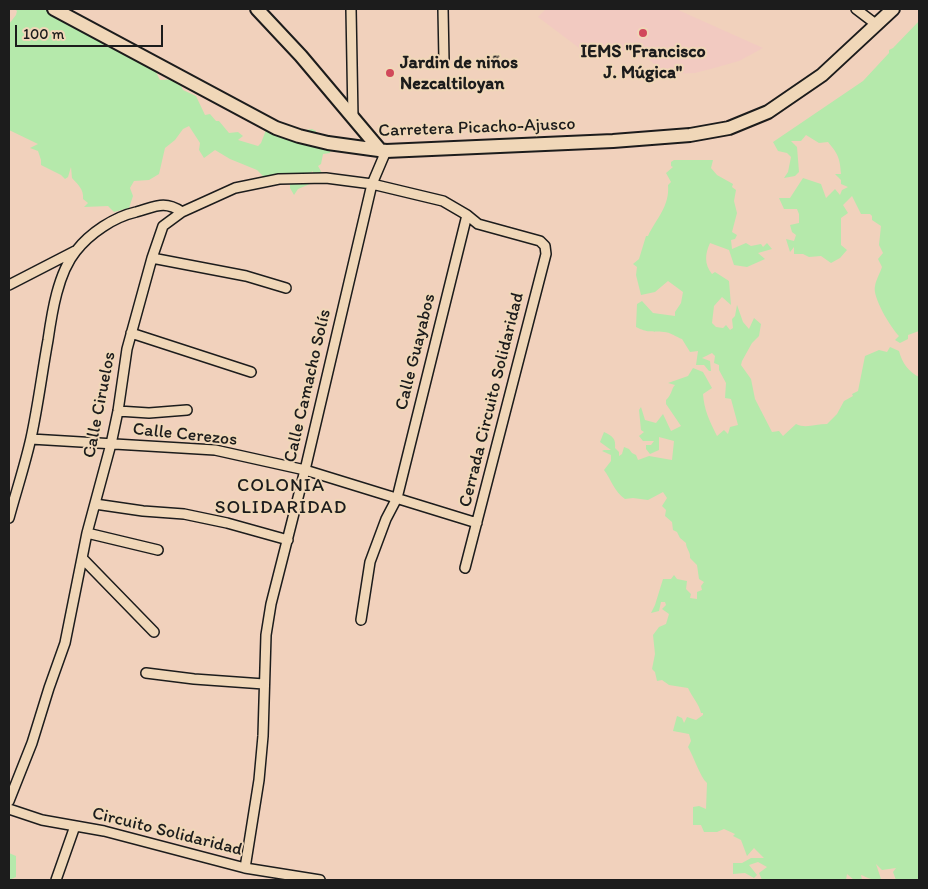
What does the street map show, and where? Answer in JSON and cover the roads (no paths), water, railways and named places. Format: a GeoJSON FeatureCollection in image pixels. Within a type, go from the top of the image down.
{"type":"FeatureCollection","features":[{"type":"Feature","properties":{"kind":"main road","name":"Carretera Picacho-Ajusco"},"geometry":{"type":"LineString","coordinates":[[54,9],[276,128],[328,143],[384,151],[613,141],[690,135],[729,128],[768,112],[822,75],[893,9]]}},
{"type":"Feature","properties":{"kind":"main road"},"geometry":{"type":"LineString","coordinates":[[257,9],[384,151]]}},
{"type":"Feature","properties":{"kind":"street"},"geometry":{"type":"LineString","coordinates":[[351,9],[353,118]]}},
{"type":"Feature","properties":{"kind":"street"},"geometry":{"type":"LineString","coordinates":[[443,9],[444,61]]}},
{"type":"Feature","properties":{"kind":"street"},"geometry":{"type":"LineString","coordinates":[[856,9],[877,25]]}},
{"type":"Feature","properties":{"kind":"street","name":"Calle Camacho Solís"},"geometry":{"type":"LineString","coordinates":[[244,868],[262,754],[266,636],[276,584],[305,470],[372,184],[384,151]]}},
{"type":"Feature","properties":{"kind":"street","name":"Calle Ciruelos"},"geometry":{"type":"LineString","coordinates":[[9,801],[32,743],[48,688],[65,643],[87,533],[111,444],[127,349],[162,228],[182,212],[235,188],[279,179],[326,178],[372,184],[443,201],[478,224],[540,241]]}},
{"type":"Feature","properties":{"kind":"street"},"geometry":{"type":"LineString","coordinates":[[9,518],[31,439],[52,314],[65,269],[76,251],[96,232],[128,214],[161,205],[173,206],[182,212]]}},
{"type":"Feature","properties":{"kind":"street","name":"Calle Guayabos"},"geometry":{"type":"LineString","coordinates":[[361,620],[370,562],[396,498],[467,215]]}},
{"type":"Feature","properties":{"kind":"street","name":"Cerrada Circuito Solidaridad"},"geometry":{"type":"LineString","coordinates":[[466,568],[546,254],[545,246],[540,241]]}},
{"type":"Feature","properties":{"kind":"street"},"geometry":{"type":"LineString","coordinates":[[9,285],[76,251]]}},
{"type":"Feature","properties":{"kind":"street"},"geometry":{"type":"LineString","coordinates":[[152,258],[246,276],[286,288]]}},
{"type":"Feature","properties":{"kind":"street"},"geometry":{"type":"LineString","coordinates":[[131,333],[251,372]]}},
{"type":"Feature","properties":{"kind":"street"},"geometry":{"type":"LineString","coordinates":[[118,410],[149,413],[187,410]]}},
{"type":"Feature","properties":{"kind":"street","name":"Calle Cerezos"},"geometry":{"type":"LineString","coordinates":[[31,439],[215,450],[305,470],[477,523]]}},
{"type":"Feature","properties":{"kind":"street"},"geometry":{"type":"LineString","coordinates":[[95,504],[143,511],[184,514],[227,523],[288,540]]}},
{"type":"Feature","properties":{"kind":"street"},"geometry":{"type":"LineString","coordinates":[[87,533],[158,550]]}},
{"type":"Feature","properties":{"kind":"street"},"geometry":{"type":"LineString","coordinates":[[82,558],[154,632]]}},
{"type":"Feature","properties":{"kind":"street"},"geometry":{"type":"LineString","coordinates":[[146,673],[194,679],[264,684]]}},
{"type":"Feature","properties":{"kind":"street","name":"Circuito Solidaridad"},"geometry":{"type":"LineString","coordinates":[[9,809],[42,820],[112,833],[244,868],[320,880]]}},
{"type":"Feature","properties":{"kind":"street"},"geometry":{"type":"LineString","coordinates":[[56,880],[75,826]]}},
{"type":"Feature","properties":{"kind":"place","name":"IEMS \"Francisco J. Múgica\""},"geometry":{"type":"Point","coordinates":[643,33]}},
{"type":"Feature","properties":{"kind":"place","name":"Jardin de niños Nezcaltiloyan"},"geometry":{"type":"Point","coordinates":[390,73]}},
{"type":"Feature","properties":{"kind":"district","name":"COLONIA SOLIDARIDAD"},"geometry":{"type":"Point","coordinates":[281,497]}}]}
